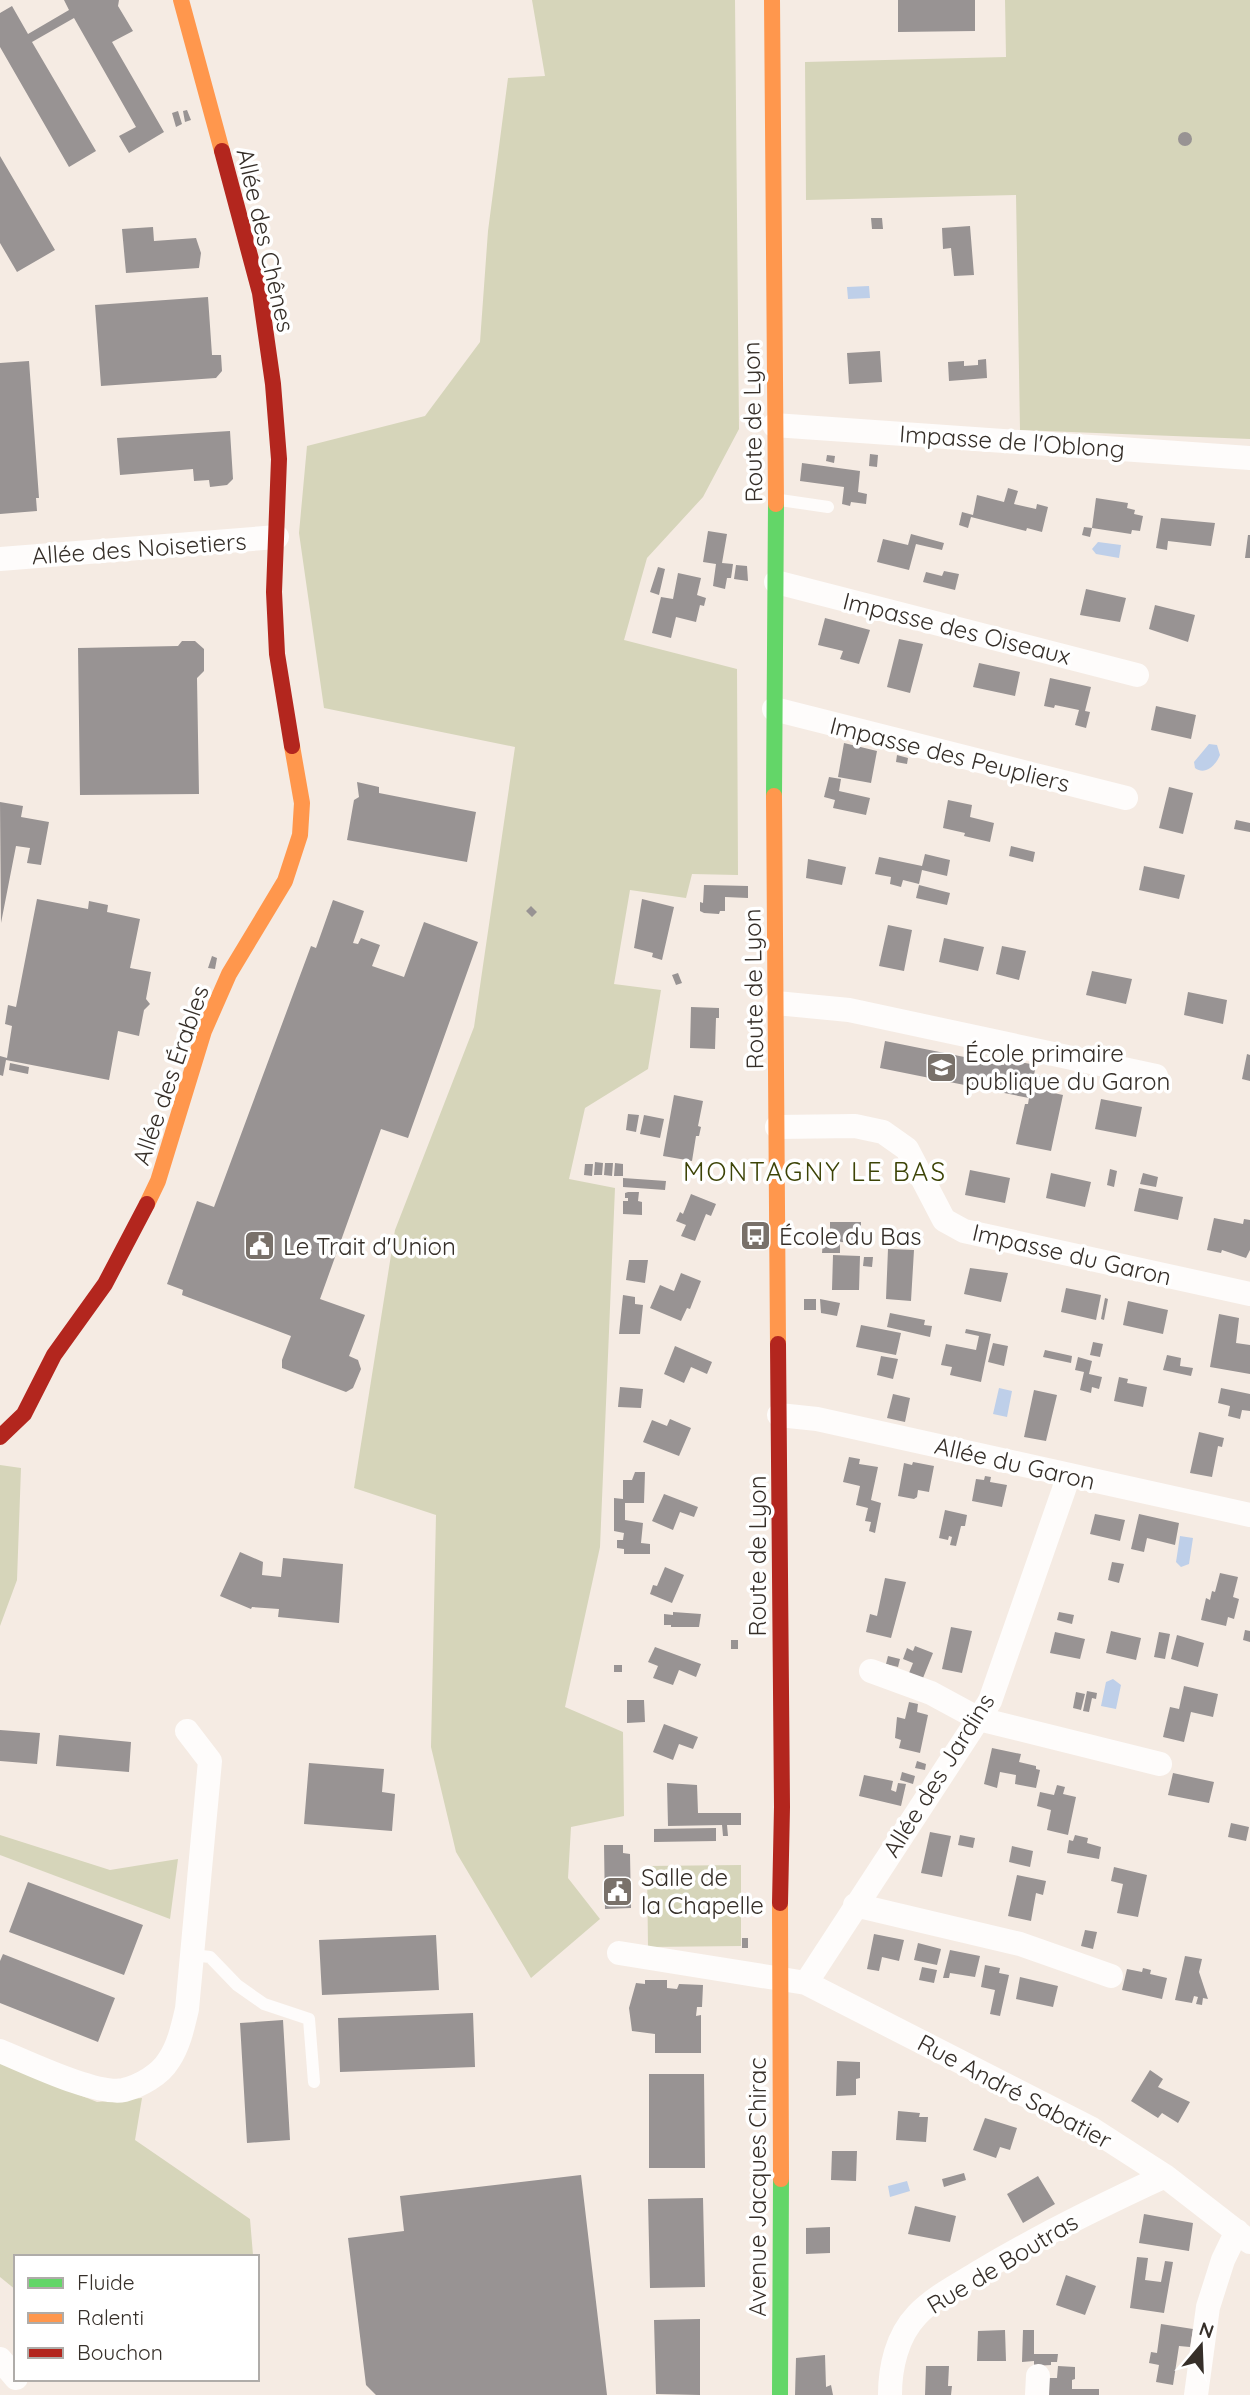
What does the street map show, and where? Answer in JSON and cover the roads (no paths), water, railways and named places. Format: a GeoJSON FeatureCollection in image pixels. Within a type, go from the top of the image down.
{"type":"FeatureCollection","features":[{"type":"Feature","properties":{"kind":"main road","name":"Allée des Chênes"},"geometry":{"type":"LineString","coordinates":[[181,0],[260,293],[273,384],[279,459],[277,537]]}},
{"type":"Feature","properties":{"kind":"main road","name":"Route de Lyon"},"geometry":{"type":"LineString","coordinates":[[772,0],[782,1807],[779,1978]]}},
{"type":"Feature","properties":{"kind":"main road","name":"Allée des Érables"},"geometry":{"type":"LineString","coordinates":[[2,1436],[24,1414],[54,1355],[105,1284],[134,1233],[158,1181],[204,1031],[229,974],[285,881],[300,835],[302,803],[277,654],[274,592],[277,537]]}},
{"type":"Feature","properties":{"kind":"main road","name":"Avenue Jacques Chirac"},"geometry":{"type":"LineString","coordinates":[[779,1978],[780,2395]]}},
{"type":"Feature","properties":{"kind":"street","name":"Impasse de l'Oblong"},"geometry":{"type":"LineString","coordinates":[[774,425],[1250,458]]}},
{"type":"Feature","properties":{"kind":"street","name":"Allée des Noisetiers"},"geometry":{"type":"LineString","coordinates":[[0,559],[277,537]]}},
{"type":"Feature","properties":{"kind":"street","name":"Impasse des Oiseaux"},"geometry":{"type":"LineString","coordinates":[[776,582],[1138,675]]}},
{"type":"Feature","properties":{"kind":"street","name":"Impasse des Peupliers"},"geometry":{"type":"LineString","coordinates":[[774,709],[1126,798]]}},
{"type":"Feature","properties":{"kind":"street"},"geometry":{"type":"LineString","coordinates":[[776,1003],[849,1010],[1156,1076]]}},
{"type":"Feature","properties":{"kind":"street","name":"Impasse du Garon"},"geometry":{"type":"LineString","coordinates":[[777,1127],[855,1126],[883,1132],[907,1149],[944,1220],[964,1231],[1250,1294]]}},
{"type":"Feature","properties":{"kind":"street","name":"Allée du Garon"},"geometry":{"type":"LineString","coordinates":[[779,1415],[817,1419],[1250,1515]]}},
{"type":"Feature","properties":{"kind":"street","name":"Allée des Jardins"},"geometry":{"type":"LineString","coordinates":[[806,1983],[990,1701],[1069,1475]]}},
{"type":"Feature","properties":{"kind":"street"},"geometry":{"type":"LineString","coordinates":[[871,1671],[932,1693],[979,1719],[1160,1764]]}},
{"type":"Feature","properties":{"kind":"street"},"geometry":{"type":"LineString","coordinates":[[0,2051],[90,2086],[122,2091],[150,2079],[168,2062],[180,2037],[187,2009],[210,1760],[187,1731]]}},
{"type":"Feature","properties":{"kind":"street"},"geometry":{"type":"LineString","coordinates":[[855,1905],[1020,1944],[1111,1976]]}},
{"type":"Feature","properties":{"kind":"street","name":"Rue André Sabatier"},"geometry":{"type":"LineString","coordinates":[[619,1953],[806,1983],[1092,2129],[1165,2176],[1243,2237],[1223,2260],[1208,2306],[1196,2395]]}},
{"type":"Feature","properties":{"kind":"street","name":"Rue de Boutras"},"geometry":{"type":"LineString","coordinates":[[890,2395],[890,2373],[899,2344],[916,2316],[942,2295],[1009,2254],[1085,2213],[1165,2176]]}},
{"type":"Feature","properties":{"kind":"street"},"geometry":{"type":"LineString","coordinates":[[0,2359],[14,2376]]}},
{"type":"Feature","properties":{"kind":"street"},"geometry":{"type":"LineString","coordinates":[[18,2381],[30,2395]]}},
{"type":"Feature","properties":{"kind":"lane"},"geometry":{"type":"LineString","coordinates":[[776,499],[828,508]]}},
{"type":"Feature","properties":{"kind":"lane"},"geometry":{"type":"LineString","coordinates":[[192,1955],[210,1957],[237,1985],[264,2004],[309,2019],[314,2082]]}},
{"type":"Feature","properties":{"kind":"water"},"geometry":{"type":"Polygon","coordinates":[[[869,286],[870,298],[848,299],[847,287],[869,286]]]}},
{"type":"Feature","properties":{"kind":"water"},"geometry":{"type":"Polygon","coordinates":[[[1098,542],[1121,545],[1119,558],[1096,554],[1092,549],[1098,542]]]}},
{"type":"Feature","properties":{"kind":"water"},"geometry":{"type":"Polygon","coordinates":[[[1209,744],[1217,745],[1220,755],[1210,768],[1199,770],[1195,768],[1194,762],[1209,744]]]}},
{"type":"Feature","properties":{"kind":"water"},"geometry":{"type":"Polygon","coordinates":[[[999,1388],[1012,1391],[1007,1417],[993,1414],[999,1388]]]}},
{"type":"Feature","properties":{"kind":"water"},"geometry":{"type":"Polygon","coordinates":[[[1180,1536],[1193,1538],[1189,1564],[1181,1567],[1176,1562],[1180,1536]]]}},
{"type":"Feature","properties":{"kind":"water"},"geometry":{"type":"Polygon","coordinates":[[[1113,1679],[1121,1685],[1116,1709],[1101,1706],[1106,1682],[1113,1679]]]}},
{"type":"Feature","properties":{"kind":"water"},"geometry":{"type":"Polygon","coordinates":[[[907,2181],[910,2191],[890,2197],[888,2186],[907,2181]]]}},
{"type":"Feature","properties":{"kind":"place","name":"École primaire publique du Garon"},"geometry":{"type":"Point","coordinates":[942,1067]}},
{"type":"Feature","properties":{"kind":"place","name":"École du Bas"},"geometry":{"type":"Point","coordinates":[756,1236]}},
{"type":"Feature","properties":{"kind":"place","name":"Le Trait d'Union"},"geometry":{"type":"Point","coordinates":[260,1246]}},
{"type":"Feature","properties":{"kind":"place","name":"Salle de la Chapelle"},"geometry":{"type":"Point","coordinates":[618,1891]}},
{"type":"Feature","properties":{"kind":"district","name":"MONTAGNY LE BAS"},"geometry":{"type":"Point","coordinates":[815,1171]}}]}
